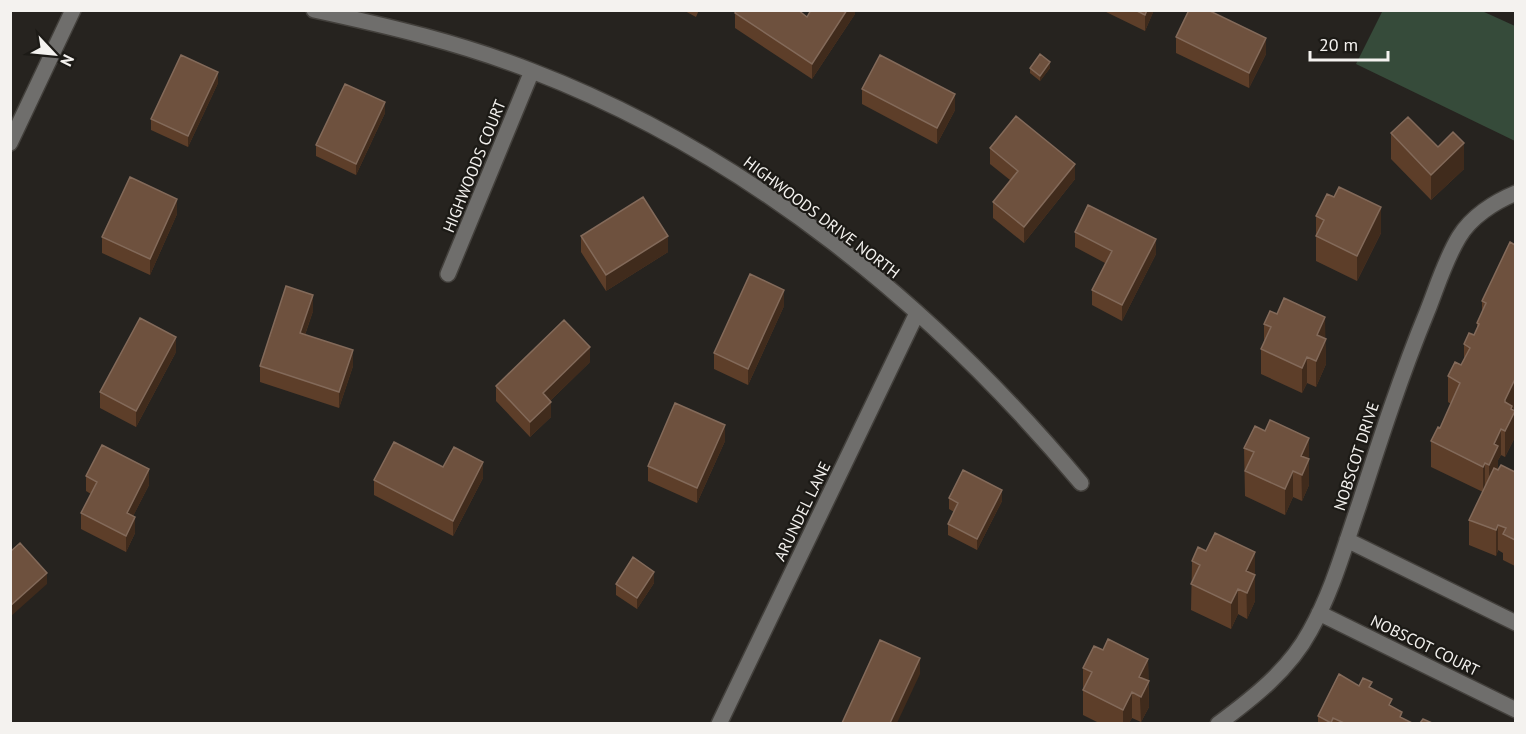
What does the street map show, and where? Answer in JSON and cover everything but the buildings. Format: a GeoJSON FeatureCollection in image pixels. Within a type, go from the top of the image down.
{"type":"FeatureCollection","features":[{"type":"Feature","properties":{"kind":"street"},"geometry":{"type":"LineString","coordinates":[[10,143],[73,10]]}},
{"type":"Feature","properties":{"kind":"street","name":"HIGHWOODS DRIVE NORTH"},"geometry":{"type":"LineString","coordinates":[[314,10],[438,39],[532,71],[632,115],[728,169],[844,252],[917,313],[986,378],[1081,483]]}},
{"type":"Feature","properties":{"kind":"street","name":"HIGHWOODS COURT"},"geometry":{"type":"LineString","coordinates":[[448,274],[532,71]]}},
{"type":"Feature","properties":{"kind":"street","name":"NOBSCOT DRIVE"},"geometry":{"type":"LineString","coordinates":[[1218,723],[1253,698],[1288,663],[1309,633],[1339,569],[1408,358],[1459,237],[1475,218],[1489,207],[1515,193]]}},
{"type":"Feature","properties":{"kind":"street","name":"ARUNDEL LANE"},"geometry":{"type":"LineString","coordinates":[[719,723],[917,313]]}},
{"type":"Feature","properties":{"kind":"street"},"geometry":{"type":"LineString","coordinates":[[1347,540],[1515,623]]}},
{"type":"Feature","properties":{"kind":"street","name":"NOBSCOT COURT"},"geometry":{"type":"LineString","coordinates":[[1319,613],[1515,710]]}},
{"type":"Feature","properties":{"kind":"green space"},"geometry":{"type":"Polygon","coordinates":[[[1383,10],[1482,11],[1515,26],[1515,141],[1356,64],[1383,10]]]}}]}
